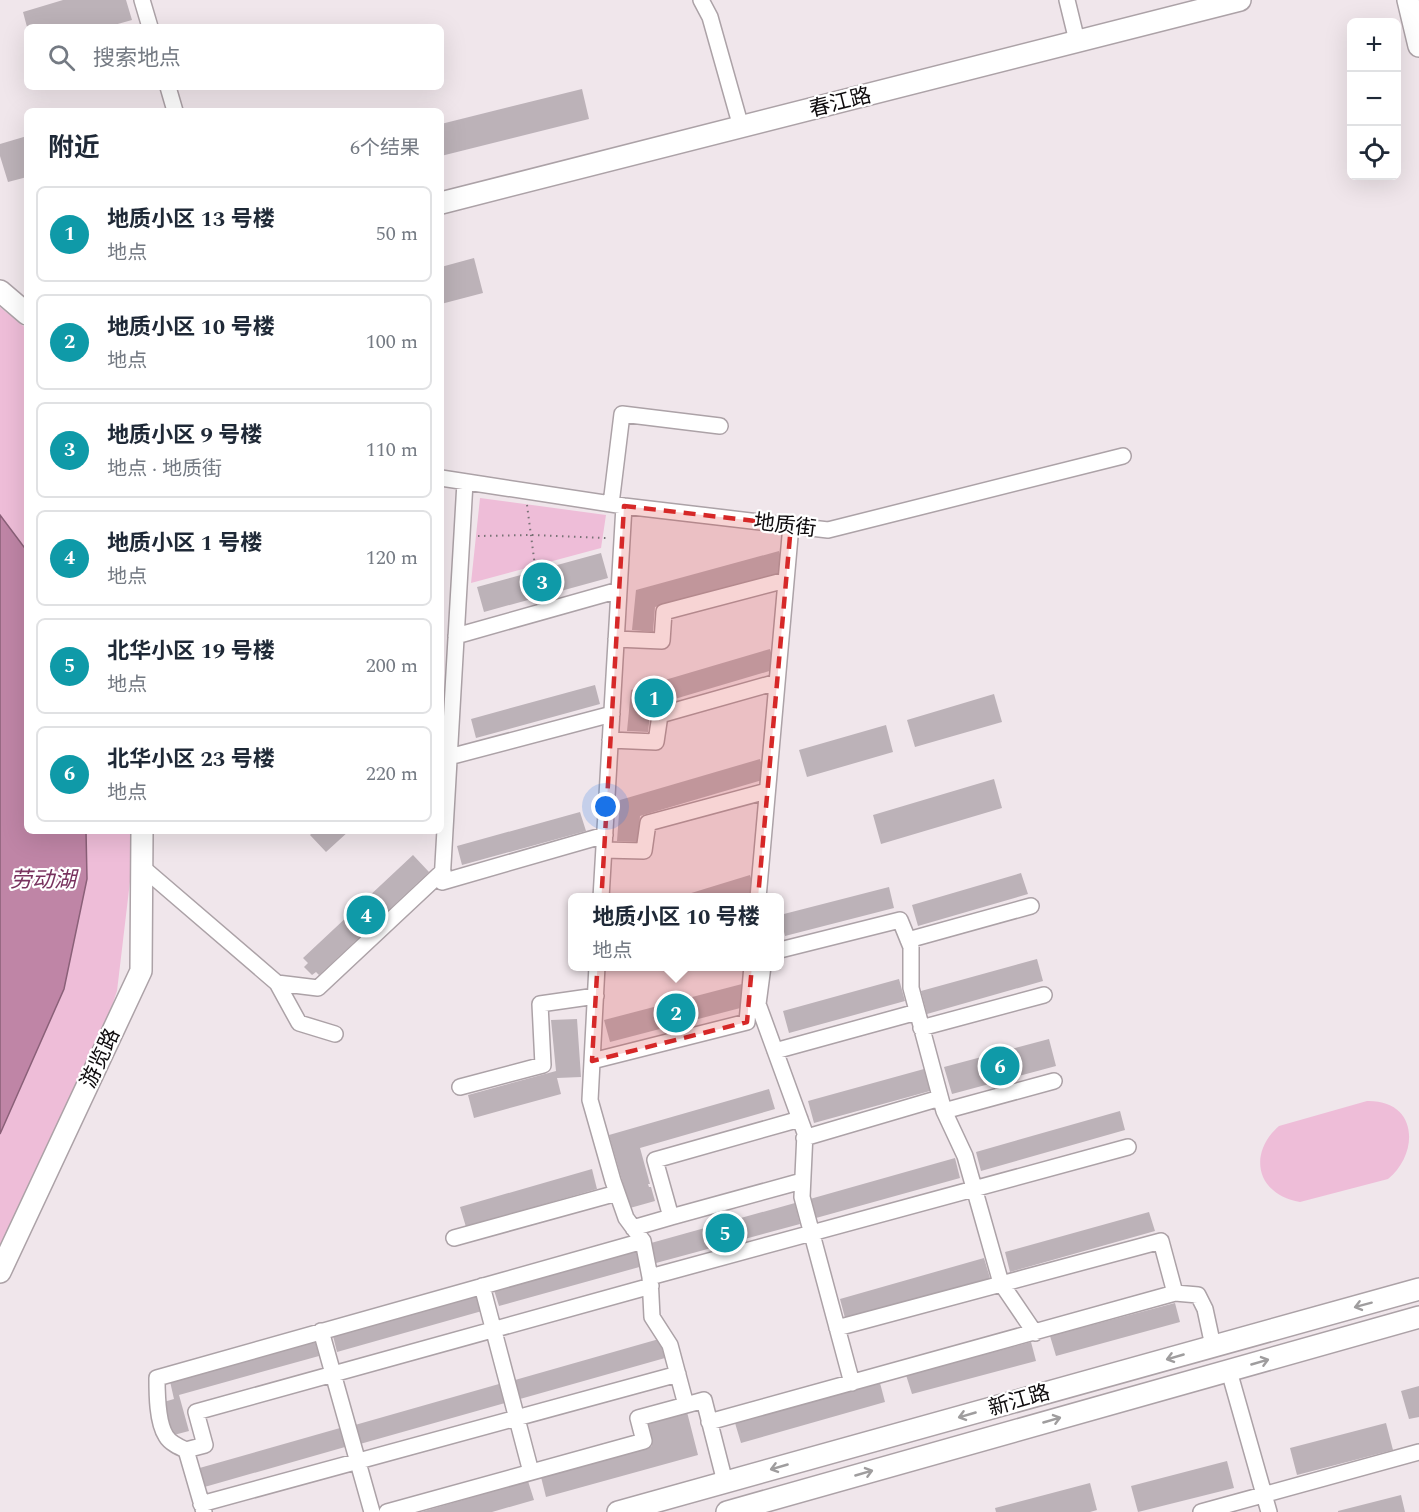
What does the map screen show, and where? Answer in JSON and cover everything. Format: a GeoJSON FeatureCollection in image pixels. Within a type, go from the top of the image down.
{"type":"FeatureCollection","features":[{"type":"Feature","properties":{"kind":"main road","name":"春江路"},"geometry":{"type":"LineString","coordinates":[[444,202],[1240,0]]}},
{"type":"Feature","properties":{"kind":"main road"},"geometry":{"type":"LineString","coordinates":[[1408,0],[1419,46]]}},
{"type":"Feature","properties":{"kind":"main road"},"geometry":{"type":"LineString","coordinates":[[0,291],[24,311]]}},
{"type":"Feature","properties":{"kind":"main road","name":"游览路"},"geometry":{"type":"LineString","coordinates":[[0,1272],[141,971],[142,834]]}},
{"type":"Feature","properties":{"kind":"main road","name":"新江路"},"geometry":{"type":"LineString","coordinates":[[618,1512],[1419,1289]]}},
{"type":"Feature","properties":{"kind":"main road","name":"新江路"},"geometry":{"type":"LineString","coordinates":[[727,1512],[780,1505],[1419,1317]]}},
{"type":"Feature","properties":{"kind":"street"},"geometry":{"type":"LineString","coordinates":[[142,0],[149,24]]}},
{"type":"Feature","properties":{"kind":"street"},"geometry":{"type":"LineString","coordinates":[[700,0],[710,17],[741,127]]}},
{"type":"Feature","properties":{"kind":"street"},"geometry":{"type":"LineString","coordinates":[[1067,0],[1077,41]]}},
{"type":"Feature","properties":{"kind":"street"},"geometry":{"type":"LineString","coordinates":[[169,90],[174,108]]}},
{"type":"Feature","properties":{"kind":"street"},"geometry":{"type":"LineString","coordinates":[[601,893],[622,539],[617,505],[622,414],[720,426]]}},
{"type":"Feature","properties":{"kind":"street","name":"地质街"},"geometry":{"type":"LineString","coordinates":[[444,478],[617,505],[828,530],[1124,456]]}},
{"type":"Feature","properties":{"kind":"street"},"geometry":{"type":"LineString","coordinates":[[465,482],[442,882],[605,842],[644,851],[648,823],[767,791]]}},
{"type":"Feature","properties":{"kind":"street"},"geometry":{"type":"LineString","coordinates":[[758,893],[791,525]]}},
{"type":"Feature","properties":{"kind":"street"},"geometry":{"type":"LineString","coordinates":[[616,639],[662,641],[664,612],[786,580]]}},
{"type":"Feature","properties":{"kind":"street"},"geometry":{"type":"LineString","coordinates":[[456,636],[619,590]]}},
{"type":"Feature","properties":{"kind":"street"},"geometry":{"type":"LineString","coordinates":[[610,740],[656,742],[660,715],[777,682]]}},
{"type":"Feature","properties":{"kind":"street"},"geometry":{"type":"LineString","coordinates":[[449,757],[612,714]]}},
{"type":"Feature","properties":{"kind":"street"},"geometry":{"type":"LineString","coordinates":[[142,867],[277,983],[299,1023],[335,1034]]}},
{"type":"Feature","properties":{"kind":"street"},"geometry":{"type":"LineString","coordinates":[[277,983],[318,988],[443,871]]}},
{"type":"Feature","properties":{"kind":"street"},"geometry":{"type":"LineString","coordinates":[[908,940],[1031,906]]}},
{"type":"Feature","properties":{"kind":"street"},"geometry":{"type":"LineString","coordinates":[[784,949],[900,920],[911,947],[911,988],[942,1105],[965,1156],[1001,1283],[1035,1333]]}},
{"type":"Feature","properties":{"kind":"street"},"geometry":{"type":"LineString","coordinates":[[597,971],[590,1100],[626,1218],[643,1241],[650,1281],[652,1317],[670,1346],[686,1405]]}},
{"type":"Feature","properties":{"kind":"street"},"geometry":{"type":"LineString","coordinates":[[592,1061],[747,1022],[752,971]]}},
{"type":"Feature","properties":{"kind":"street"},"geometry":{"type":"LineString","coordinates":[[762,971],[758,1004],[800,1119],[804,1138],[802,1197],[852,1383]]}},
{"type":"Feature","properties":{"kind":"street"},"geometry":{"type":"LineString","coordinates":[[921,1028],[1044,995]]}},
{"type":"Feature","properties":{"kind":"street"},"geometry":{"type":"LineString","coordinates":[[459,1087],[543,1065],[540,1004],[596,996]]}},
{"type":"Feature","properties":{"kind":"street"},"geometry":{"type":"LineString","coordinates":[[775,1050],[917,1012]]}},
{"type":"Feature","properties":{"kind":"street"},"geometry":{"type":"LineString","coordinates":[[804,1138],[1054,1081]]}},
{"type":"Feature","properties":{"kind":"street"},"geometry":{"type":"LineString","coordinates":[[671,1217],[655,1160],[800,1119]]}},
{"type":"Feature","properties":{"kind":"street"},"geometry":{"type":"LineString","coordinates":[[643,1241],[157,1378],[156,1402],[166,1436],[175,1445],[186,1450],[205,1445],[196,1412],[493,1330],[811,1233],[1128,1147]]}},
{"type":"Feature","properties":{"kind":"street"},"geometry":{"type":"LineString","coordinates":[[633,1228],[802,1181]]}},
{"type":"Feature","properties":{"kind":"street"},"geometry":{"type":"LineString","coordinates":[[454,1238],[617,1193]]}},
{"type":"Feature","properties":{"kind":"street"},"geometry":{"type":"LineString","coordinates":[[837,1328],[1161,1241],[1175,1293]]}},
{"type":"Feature","properties":{"kind":"street"},"geometry":{"type":"LineString","coordinates":[[482,1286],[531,1472]]}},
{"type":"Feature","properties":{"kind":"street"},"geometry":{"type":"LineString","coordinates":[[709,1422],[1175,1293],[1198,1295],[1204,1309],[1213,1346]]}},
{"type":"Feature","properties":{"kind":"street"},"geometry":{"type":"LineString","coordinates":[[321,1331],[372,1512]]}},
{"type":"Feature","properties":{"kind":"street"},"geometry":{"type":"LineString","coordinates":[[1230,1371],[1269,1512]]}},
{"type":"Feature","properties":{"kind":"street"},"geometry":{"type":"LineString","coordinates":[[186,1450],[202,1508],[358,1461],[678,1374]]}},
{"type":"Feature","properties":{"kind":"street"},"geometry":{"type":"LineString","coordinates":[[387,1512],[644,1441],[638,1418],[704,1400],[725,1482]]}},
{"type":"Feature","properties":{"kind":"street"},"geometry":{"type":"LineString","coordinates":[[1201,1512],[1419,1452]]}},
{"type":"Feature","properties":{"kind":"path"},"geometry":{"type":"LineString","coordinates":[[525,491],[535,566]]}},
{"type":"Feature","properties":{"kind":"path"},"geometry":{"type":"LineString","coordinates":[[462,537],[531,535],[622,539]]}},
{"type":"Feature","properties":{"kind":"highlighted area"},"geometry":{"type":"Polygon","coordinates":[[[624,506],[791,525],[747,1022],[592,1061],[624,506]]]}},
{"type":"Feature","properties":{"kind":"shaded area"},"geometry":{"type":"Polygon","coordinates":[[[0,307],[24,327],[24,834],[136,834],[117,991],[96,1053],[0,1258],[0,307]]]}},
{"type":"Feature","properties":{"kind":"shaded area"},"geometry":{"type":"Polygon","coordinates":[[[480,498],[606,515],[601,548],[471,583],[480,498]]]}},
{"type":"Feature","properties":{"kind":"shaded area"},"geometry":{"type":"Polygon","coordinates":[[[1367,1101],[1384,1103],[1397,1109],[1405,1119],[1409,1130],[1409,1143],[1405,1156],[1388,1179],[1300,1202],[1285,1198],[1266,1182],[1261,1172],[1260,1161],[1269,1137],[1279,1126],[1367,1101]]]}},
{"type":"Feature","properties":{"kind":"water","name":"劳动湖"},"geometry":{"type":"Polygon","coordinates":[[[0,515],[24,547],[24,834],[86,834],[87,879],[64,989],[0,1134],[0,515]]]}},
{"type":"Feature","properties":{"kind":"building"},"geometry":{"type":"Polygon","coordinates":[[[63,0],[126,0],[132,20],[118,24],[26,24],[23,12],[63,0]]]}},
{"type":"Feature","properties":{"kind":"building"},"geometry":{"type":"Polygon","coordinates":[[[582,89],[589,119],[444,155],[444,123],[582,89]]]}},
{"type":"Feature","properties":{"kind":"building"},"geometry":{"type":"Polygon","coordinates":[[[24,137],[24,178],[8,182],[0,156],[0,144],[24,137]]]}},
{"type":"Feature","properties":{"kind":"building"},"geometry":{"type":"Polygon","coordinates":[[[474,258],[483,293],[444,303],[444,266],[474,258]]]}},
{"type":"Feature","properties":{"kind":"building"},"geometry":{"type":"Polygon","coordinates":[[[779,551],[785,572],[655,607],[653,632],[632,630],[636,590],[779,551]]]}},
{"type":"Feature","properties":{"kind":"building"},"geometry":{"type":"Polygon","coordinates":[[[601,553],[608,578],[484,612],[477,587],[601,553]]]}},
{"type":"Feature","properties":{"kind":"building"},"geometry":{"type":"Polygon","coordinates":[[[770,649],[776,669],[651,706],[648,732],[627,731],[631,690],[770,649]]]}},
{"type":"Feature","properties":{"kind":"building"},"geometry":{"type":"Polygon","coordinates":[[[595,685],[600,704],[476,738],[471,719],[595,685]]]}},
{"type":"Feature","properties":{"kind":"building"},"geometry":{"type":"Polygon","coordinates":[[[994,694],[1002,722],[915,747],[907,720],[994,694]]]}},
{"type":"Feature","properties":{"kind":"building"},"geometry":{"type":"Polygon","coordinates":[[[886,725],[893,752],[807,777],[799,750],[886,725]]]}},
{"type":"Feature","properties":{"kind":"building"},"geometry":{"type":"Polygon","coordinates":[[[760,759],[766,779],[640,816],[638,842],[617,841],[620,800],[760,759]]]}},
{"type":"Feature","properties":{"kind":"building"},"geometry":{"type":"Polygon","coordinates":[[[994,779],[1002,808],[881,844],[873,815],[994,779]]]}},
{"type":"Feature","properties":{"kind":"building"},"geometry":{"type":"Polygon","coordinates":[[[580,812],[586,831],[462,865],[457,846],[580,812]]]}},
{"type":"Feature","properties":{"kind":"building"},"geometry":{"type":"Polygon","coordinates":[[[311,834],[346,834],[326,852],[311,834]]]}},
{"type":"Feature","properties":{"kind":"building"},"geometry":{"type":"Polygon","coordinates":[[[413,855],[429,872],[319,975],[316,972],[312,975],[304,967],[308,963],[303,958],[413,855]]]}},
{"type":"Feature","properties":{"kind":"building"},"geometry":{"type":"Polygon","coordinates":[[[1021,873],[1028,894],[918,926],[912,905],[1021,873]]]}},
{"type":"Feature","properties":{"kind":"building"},"geometry":{"type":"Polygon","coordinates":[[[750,875],[755,893],[691,893],[750,875]]]}},
{"type":"Feature","properties":{"kind":"building"},"geometry":{"type":"Polygon","coordinates":[[[889,887],[894,908],[785,936],[784,914],[889,887]]]}},
{"type":"Feature","properties":{"kind":"building"},"geometry":{"type":"Polygon","coordinates":[[[1037,959],[1043,981],[927,1014],[921,991],[1037,959]]]}},
{"type":"Feature","properties":{"kind":"building"},"geometry":{"type":"Polygon","coordinates":[[[899,979],[905,1001],[789,1033],[783,1011],[899,979]]]}},
{"type":"Feature","properties":{"kind":"building"},"geometry":{"type":"Polygon","coordinates":[[[742,984],[748,1006],[610,1042],[604,1020],[742,984]]]}},
{"type":"Feature","properties":{"kind":"building"},"geometry":{"type":"Polygon","coordinates":[[[577,1019],[581,1077],[557,1078],[561,1094],[474,1118],[468,1095],[556,1071],[551,1020],[577,1019]]]}},
{"type":"Feature","properties":{"kind":"building"},"geometry":{"type":"Polygon","coordinates":[[[1049,1039],[1056,1066],[952,1094],[944,1067],[1049,1039]]]}},
{"type":"Feature","properties":{"kind":"building"},"geometry":{"type":"Polygon","coordinates":[[[924,1069],[930,1091],[814,1123],[808,1101],[924,1069]]]}},
{"type":"Feature","properties":{"kind":"building"},"geometry":{"type":"Polygon","coordinates":[[[769,1089],[775,1109],[640,1148],[650,1184],[648,1184],[655,1201],[630,1208],[609,1135],[769,1089]]]}},
{"type":"Feature","properties":{"kind":"building"},"geometry":{"type":"Polygon","coordinates":[[[1120,1111],[1125,1130],[981,1171],[976,1152],[1120,1111]]]}},
{"type":"Feature","properties":{"kind":"building"},"geometry":{"type":"Polygon","coordinates":[[[955,1158],[960,1178],[816,1218],[810,1199],[955,1158]]]}},
{"type":"Feature","properties":{"kind":"building"},"geometry":{"type":"Polygon","coordinates":[[[592,1169],[597,1189],[466,1227],[460,1207],[592,1169]]]}},
{"type":"Feature","properties":{"kind":"building"},"geometry":{"type":"Polygon","coordinates":[[[795,1203],[800,1224],[656,1263],[651,1243],[795,1203]]]}},
{"type":"Feature","properties":{"kind":"building"},"geometry":{"type":"Polygon","coordinates":[[[1149,1212],[1155,1231],[1010,1272],[1005,1252],[1149,1212]]]}},
{"type":"Feature","properties":{"kind":"building"},"geometry":{"type":"Polygon","coordinates":[[[638,1247],[643,1266],[499,1306],[493,1287],[638,1247]]]}},
{"type":"Feature","properties":{"kind":"building"},"geometry":{"type":"Polygon","coordinates":[[[984,1258],[990,1278],[845,1318],[840,1299],[984,1258]]]}},
{"type":"Feature","properties":{"kind":"building"},"geometry":{"type":"Polygon","coordinates":[[[476,1292],[482,1311],[337,1352],[332,1332],[476,1292]]]}},
{"type":"Feature","properties":{"kind":"building"},"geometry":{"type":"Polygon","coordinates":[[[1175,1303],[1180,1322],[1056,1356],[1050,1336],[1175,1303]]]}},
{"type":"Feature","properties":{"kind":"building"},"geometry":{"type":"Polygon","coordinates":[[[314,1337],[319,1356],[179,1395],[189,1431],[170,1436],[160,1403],[174,1399],[169,1377],[314,1337]]]}},
{"type":"Feature","properties":{"kind":"building"},"geometry":{"type":"Polygon","coordinates":[[[659,1339],[665,1358],[520,1399],[515,1380],[659,1339]]]}},
{"type":"Feature","properties":{"kind":"building"},"geometry":{"type":"Polygon","coordinates":[[[1031,1342],[1036,1361],[912,1394],[906,1375],[1031,1342]]]}},
{"type":"Feature","properties":{"kind":"building"},"geometry":{"type":"Polygon","coordinates":[[[880,1383],[885,1402],[741,1443],[735,1423],[880,1383]]]}},
{"type":"Feature","properties":{"kind":"building"},"geometry":{"type":"Polygon","coordinates":[[[499,1384],[505,1403],[360,1444],[355,1425],[499,1384]]]}},
{"type":"Feature","properties":{"kind":"building"},"geometry":{"type":"Polygon","coordinates":[[[1419,1386],[1419,1417],[1409,1419],[1401,1391],[1419,1386]]]}},
{"type":"Feature","properties":{"kind":"building"},"geometry":{"type":"Polygon","coordinates":[[[687,1412],[698,1455],[546,1497],[541,1477],[652,1446],[646,1423],[687,1412]]]}},
{"type":"Feature","properties":{"kind":"building"},"geometry":{"type":"Polygon","coordinates":[[[1386,1423],[1393,1450],[1297,1475],[1290,1448],[1386,1423]]]}},
{"type":"Feature","properties":{"kind":"building"},"geometry":{"type":"Polygon","coordinates":[[[340,1428],[345,1447],[201,1488],[196,1469],[340,1428]]]}},
{"type":"Feature","properties":{"kind":"building"},"geometry":{"type":"Polygon","coordinates":[[[1227,1461],[1234,1488],[1138,1512],[1131,1486],[1227,1461]]]}},
{"type":"Feature","properties":{"kind":"building"},"geometry":{"type":"Polygon","coordinates":[[[528,1481],[534,1500],[492,1512],[421,1512],[528,1481]]]}},
{"type":"Feature","properties":{"kind":"building"},"geometry":{"type":"Polygon","coordinates":[[[1090,1483],[1097,1510],[1090,1512],[996,1512],[995,1508],[1090,1483]]]}},
{"type":"Feature","properties":{"kind":"building"},"geometry":{"type":"Polygon","coordinates":[[[1401,1495],[1405,1512],[1338,1512],[1338,1511],[1401,1495]]]}},
{"type":"Feature","properties":{"kind":"place","name":"地质小区 9 号楼"},"geometry":{"type":"Point","coordinates":[542,582]}},
{"type":"Feature","properties":{"kind":"place","name":"地质小区 13 号楼"},"geometry":{"type":"Point","coordinates":[654,698]}},
{"type":"Feature","properties":{"kind":"place","name":"地质小区 1 号楼"},"geometry":{"type":"Point","coordinates":[366,915]}},
{"type":"Feature","properties":{"kind":"place","name":"地质小区 10 号楼"},"geometry":{"type":"Point","coordinates":[676,1013]}},
{"type":"Feature","properties":{"kind":"place","name":"北华小区 23 号楼"},"geometry":{"type":"Point","coordinates":[1000,1066]}},
{"type":"Feature","properties":{"kind":"place","name":"北华小区 19 号楼"},"geometry":{"type":"Point","coordinates":[725,1233]}}]}
